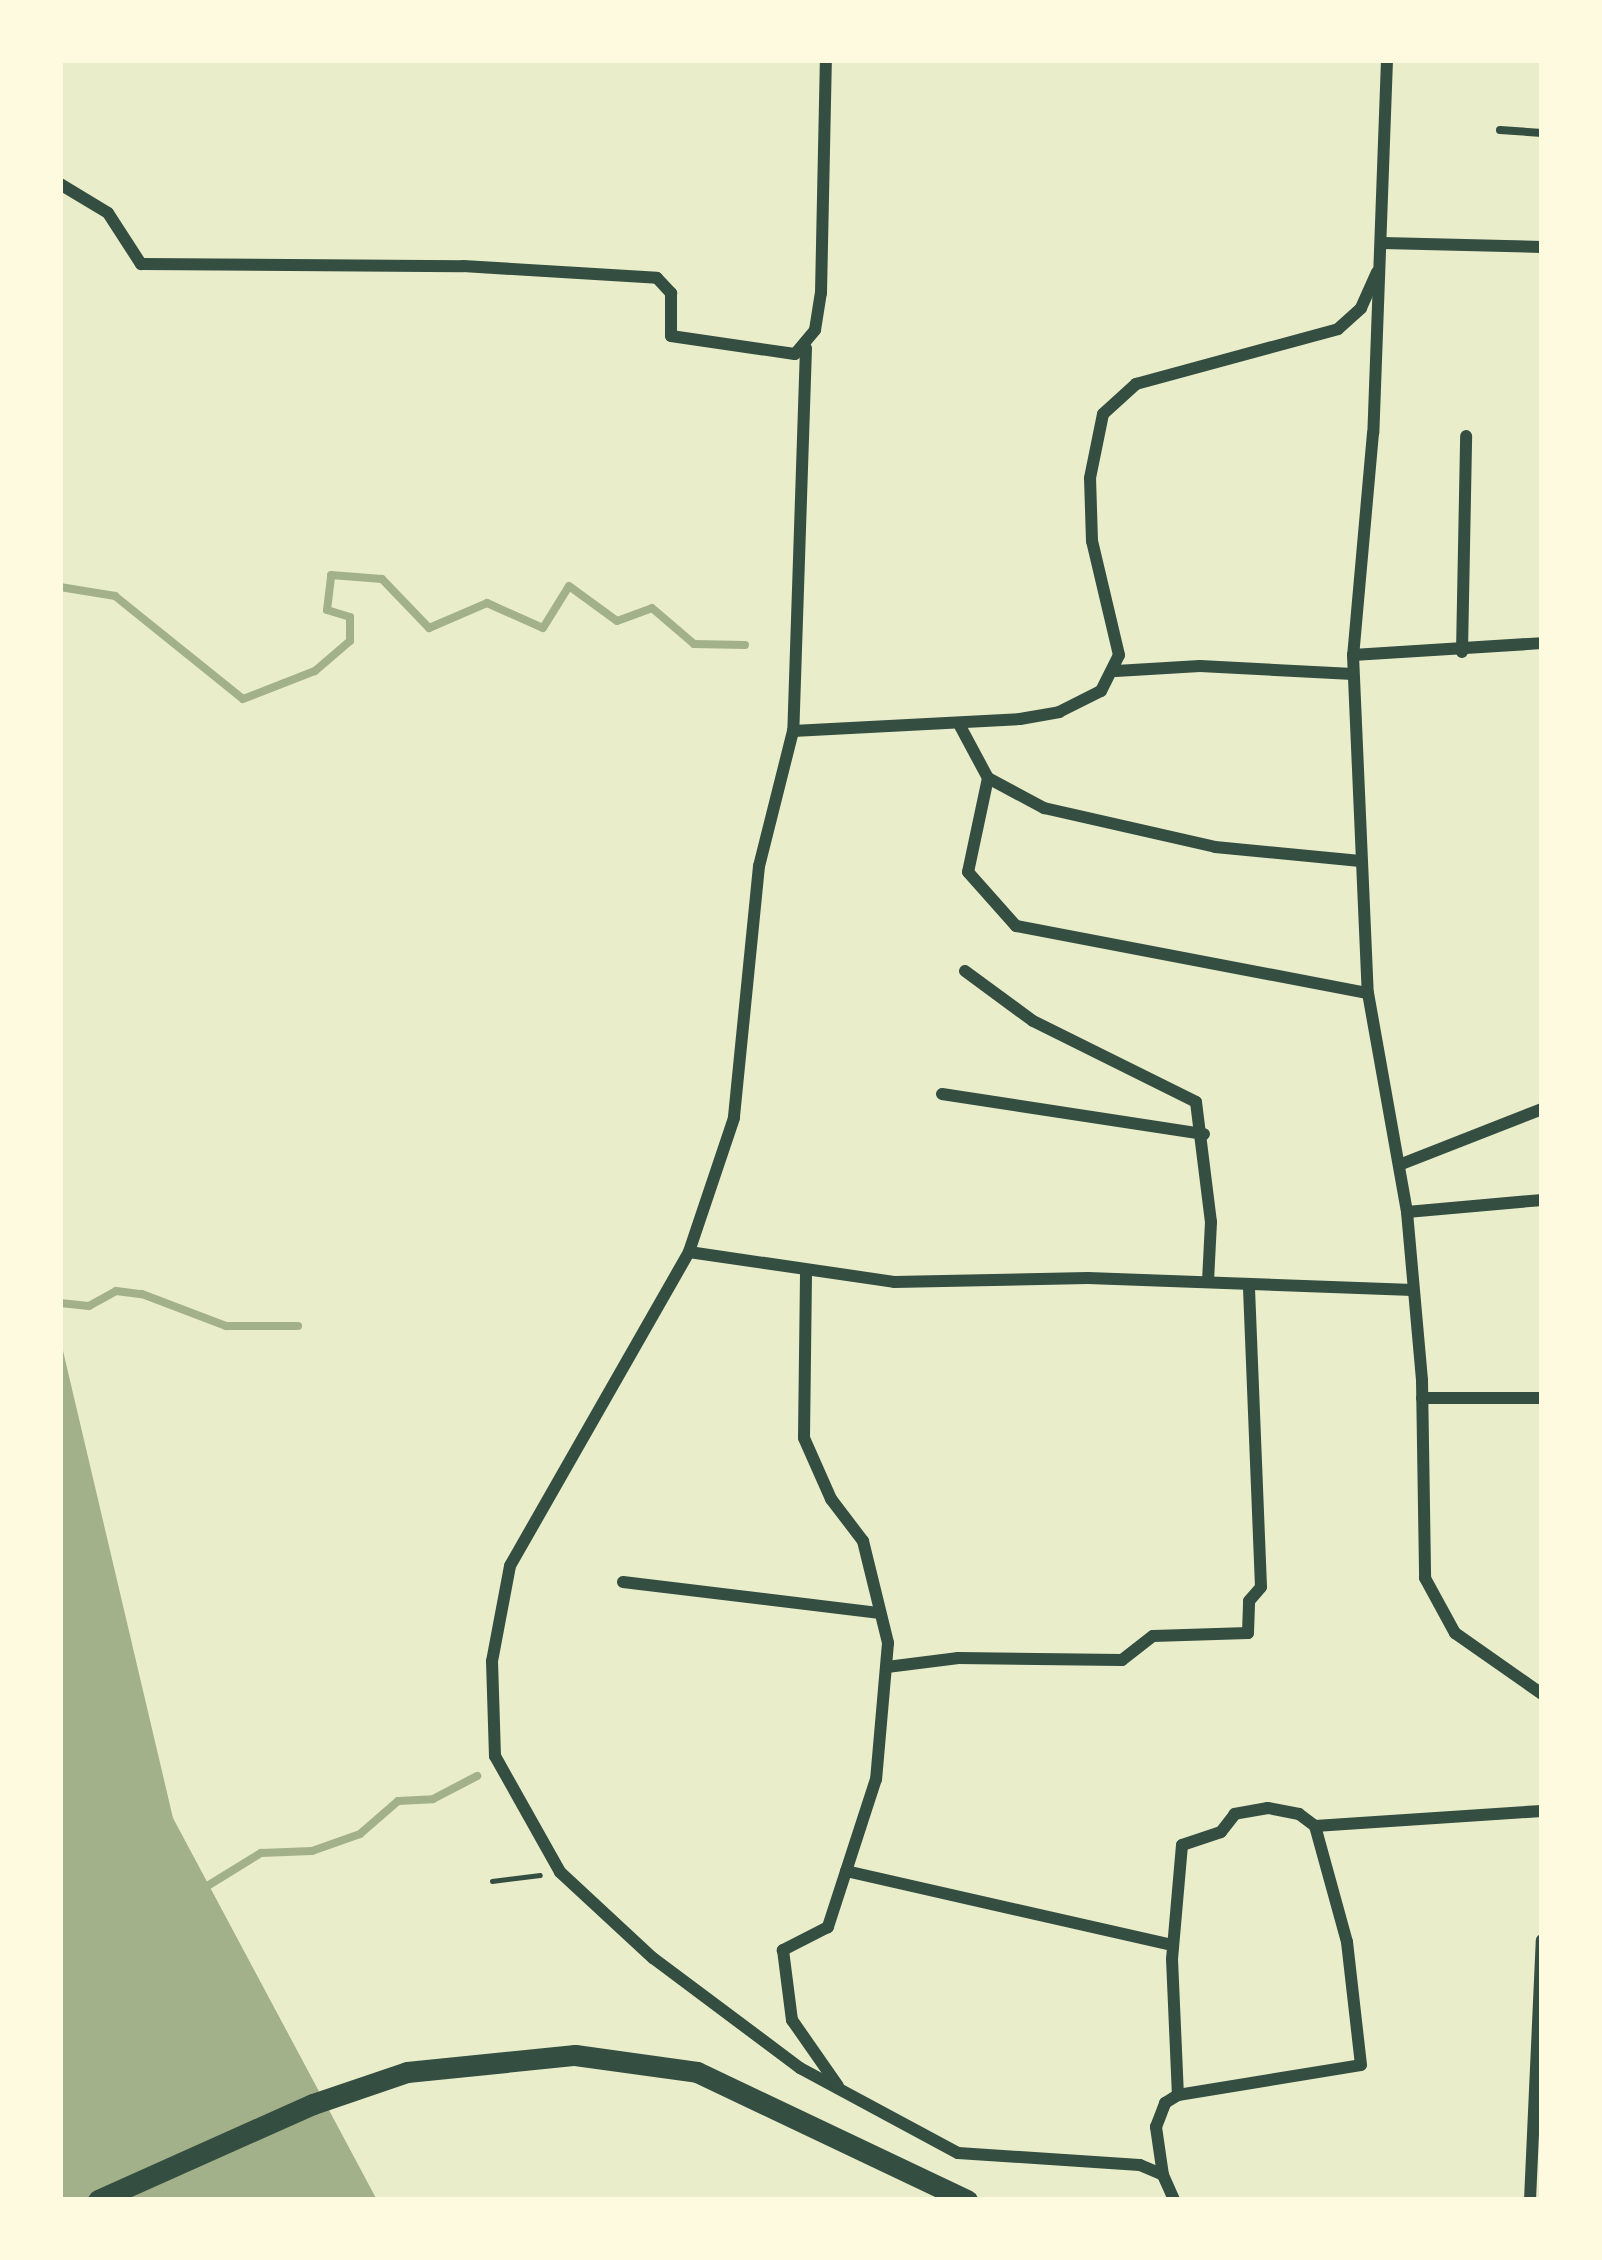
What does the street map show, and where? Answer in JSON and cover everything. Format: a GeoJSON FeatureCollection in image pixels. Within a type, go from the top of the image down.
{"type":"FeatureCollection","features":[{"type":"Feature","properties":{"kind":"main road"},"geometry":{"type":"LineString","coordinates":[[98,2200],[313,2104],[407,2072],[575,2056],[638,2058],[697,2072],[967,2200]]}},
{"type":"Feature","properties":{"kind":"street"},"geometry":{"type":"LineString","coordinates":[[826,60],[821,293],[806,348],[793,731],[759,866],[734,1118],[689,1252],[529,1528],[496,1616],[495,1756],[560,1872],[737,2026],[843,2092],[958,2153],[1107,2162],[1162,2175]]}},
{"type":"Feature","properties":{"kind":"street"},"geometry":{"type":"LineString","coordinates":[[1387,60],[1383,243],[1353,655],[1369,993],[1407,1212],[1422,1398],[1425,1578],[1455,1633],[1542,1694]]}},
{"type":"Feature","properties":{"kind":"street"},"geometry":{"type":"LineString","coordinates":[[60,184],[109,213],[141,264],[227,271],[463,266],[657,278],[669,285],[668,331],[676,339],[768,356],[806,348]]}},
{"type":"Feature","properties":{"kind":"street"},"geometry":{"type":"LineString","coordinates":[[1383,243],[1542,247]]}},
{"type":"Feature","properties":{"kind":"street"},"geometry":{"type":"LineString","coordinates":[[1116,671],[1117,632],[1092,541],[1090,478],[1103,413],[1136,384],[1338,329],[1361,308],[1381,265]]}},
{"type":"Feature","properties":{"kind":"street"},"geometry":{"type":"LineString","coordinates":[[1462,652],[1466,436]]}},
{"type":"Feature","properties":{"kind":"street"},"geometry":{"type":"LineString","coordinates":[[1353,655],[1542,644]]}},
{"type":"Feature","properties":{"kind":"street"},"geometry":{"type":"LineString","coordinates":[[793,731],[958,724],[1059,712],[1086,702],[1116,671],[1200,666],[1353,674]]}},
{"type":"Feature","properties":{"kind":"street"},"geometry":{"type":"LineString","coordinates":[[958,724],[988,778],[1044,808],[1215,847],[1360,861]]}},
{"type":"Feature","properties":{"kind":"street"},"geometry":{"type":"LineString","coordinates":[[988,778],[968,872],[1016,926],[1369,993]]}},
{"type":"Feature","properties":{"kind":"street"},"geometry":{"type":"LineString","coordinates":[[965,971],[1033,1021],[1193,1098],[1204,1134],[1208,1282]]}},
{"type":"Feature","properties":{"kind":"street"},"geometry":{"type":"LineString","coordinates":[[942,1094],[1204,1134]]}},
{"type":"Feature","properties":{"kind":"street"},"geometry":{"type":"LineString","coordinates":[[1399,1165],[1542,1109]]}},
{"type":"Feature","properties":{"kind":"street"},"geometry":{"type":"LineString","coordinates":[[1407,1212],[1542,1200]]}},
{"type":"Feature","properties":{"kind":"street"},"geometry":{"type":"LineString","coordinates":[[689,1252],[806,1274],[950,1284],[1208,1282],[1249,1288],[1413,1290]]}},
{"type":"Feature","properties":{"kind":"street"},"geometry":{"type":"LineString","coordinates":[[806,1274],[804,1438],[831,1499],[863,1541],[887,1667],[876,1779],[828,1927],[783,1950],[792,2020],[843,2092]]}},
{"type":"Feature","properties":{"kind":"street"},"geometry":{"type":"LineString","coordinates":[[887,1667],[958,1658],[1122,1660],[1154,1636],[1248,1633],[1249,1600],[1262,1587],[1249,1288]]}},
{"type":"Feature","properties":{"kind":"street"},"geometry":{"type":"LineString","coordinates":[[1422,1398],[1542,1398]]}},
{"type":"Feature","properties":{"kind":"street"},"geometry":{"type":"LineString","coordinates":[[623,1582],[880,1613]]}},
{"type":"Feature","properties":{"kind":"street"},"geometry":{"type":"LineString","coordinates":[[1178,2095],[1173,1945],[1184,1844],[1221,1832],[1234,1814],[1268,1808],[1315,1826],[1542,1811]]}},
{"type":"Feature","properties":{"kind":"street"},"geometry":{"type":"LineString","coordinates":[[1174,2200],[1162,2175],[1156,2128],[1165,2103],[1178,2095],[1360,2069],[1347,1942],[1315,1826]]}},
{"type":"Feature","properties":{"kind":"street"},"geometry":{"type":"LineString","coordinates":[[845,1871],[1173,1945]]}},
{"type":"Feature","properties":{"kind":"street"},"geometry":{"type":"LineString","coordinates":[[1530,2200],[1542,1940]]}},
{"type":"Feature","properties":{"kind":"lane"},"geometry":{"type":"LineString","coordinates":[[1500,130],[1542,133]]}},
{"type":"Feature","properties":{"kind":"path"},"geometry":{"type":"LineString","coordinates":[[492,1882],[560,1872]]}},
{"type":"Feature","properties":{"kind":"shaded area"},"geometry":{"type":"Polygon","coordinates":[[[60,1338],[173,1818],[377,2200],[60,2200],[60,1338]]]}},
{"type":"Feature","properties":{"kind":"waterway"},"geometry":{"type":"LineString","coordinates":[[60,587],[115,596],[243,699],[315,671],[350,641],[350,617],[327,610],[331,575],[382,579],[429,628],[487,603],[543,628],[569,586],[617,621],[652,608],[694,644],[745,645]]}},
{"type":"Feature","properties":{"kind":"waterway"},"geometry":{"type":"LineString","coordinates":[[60,1303],[89,1306],[116,1291],[142,1294],[226,1326],[298,1326]]}},
{"type":"Feature","properties":{"kind":"waterway"},"geometry":{"type":"LineString","coordinates":[[204,1888],[261,1853],[312,1851],[360,1834],[398,1801],[433,1799],[477,1776]]}}]}
